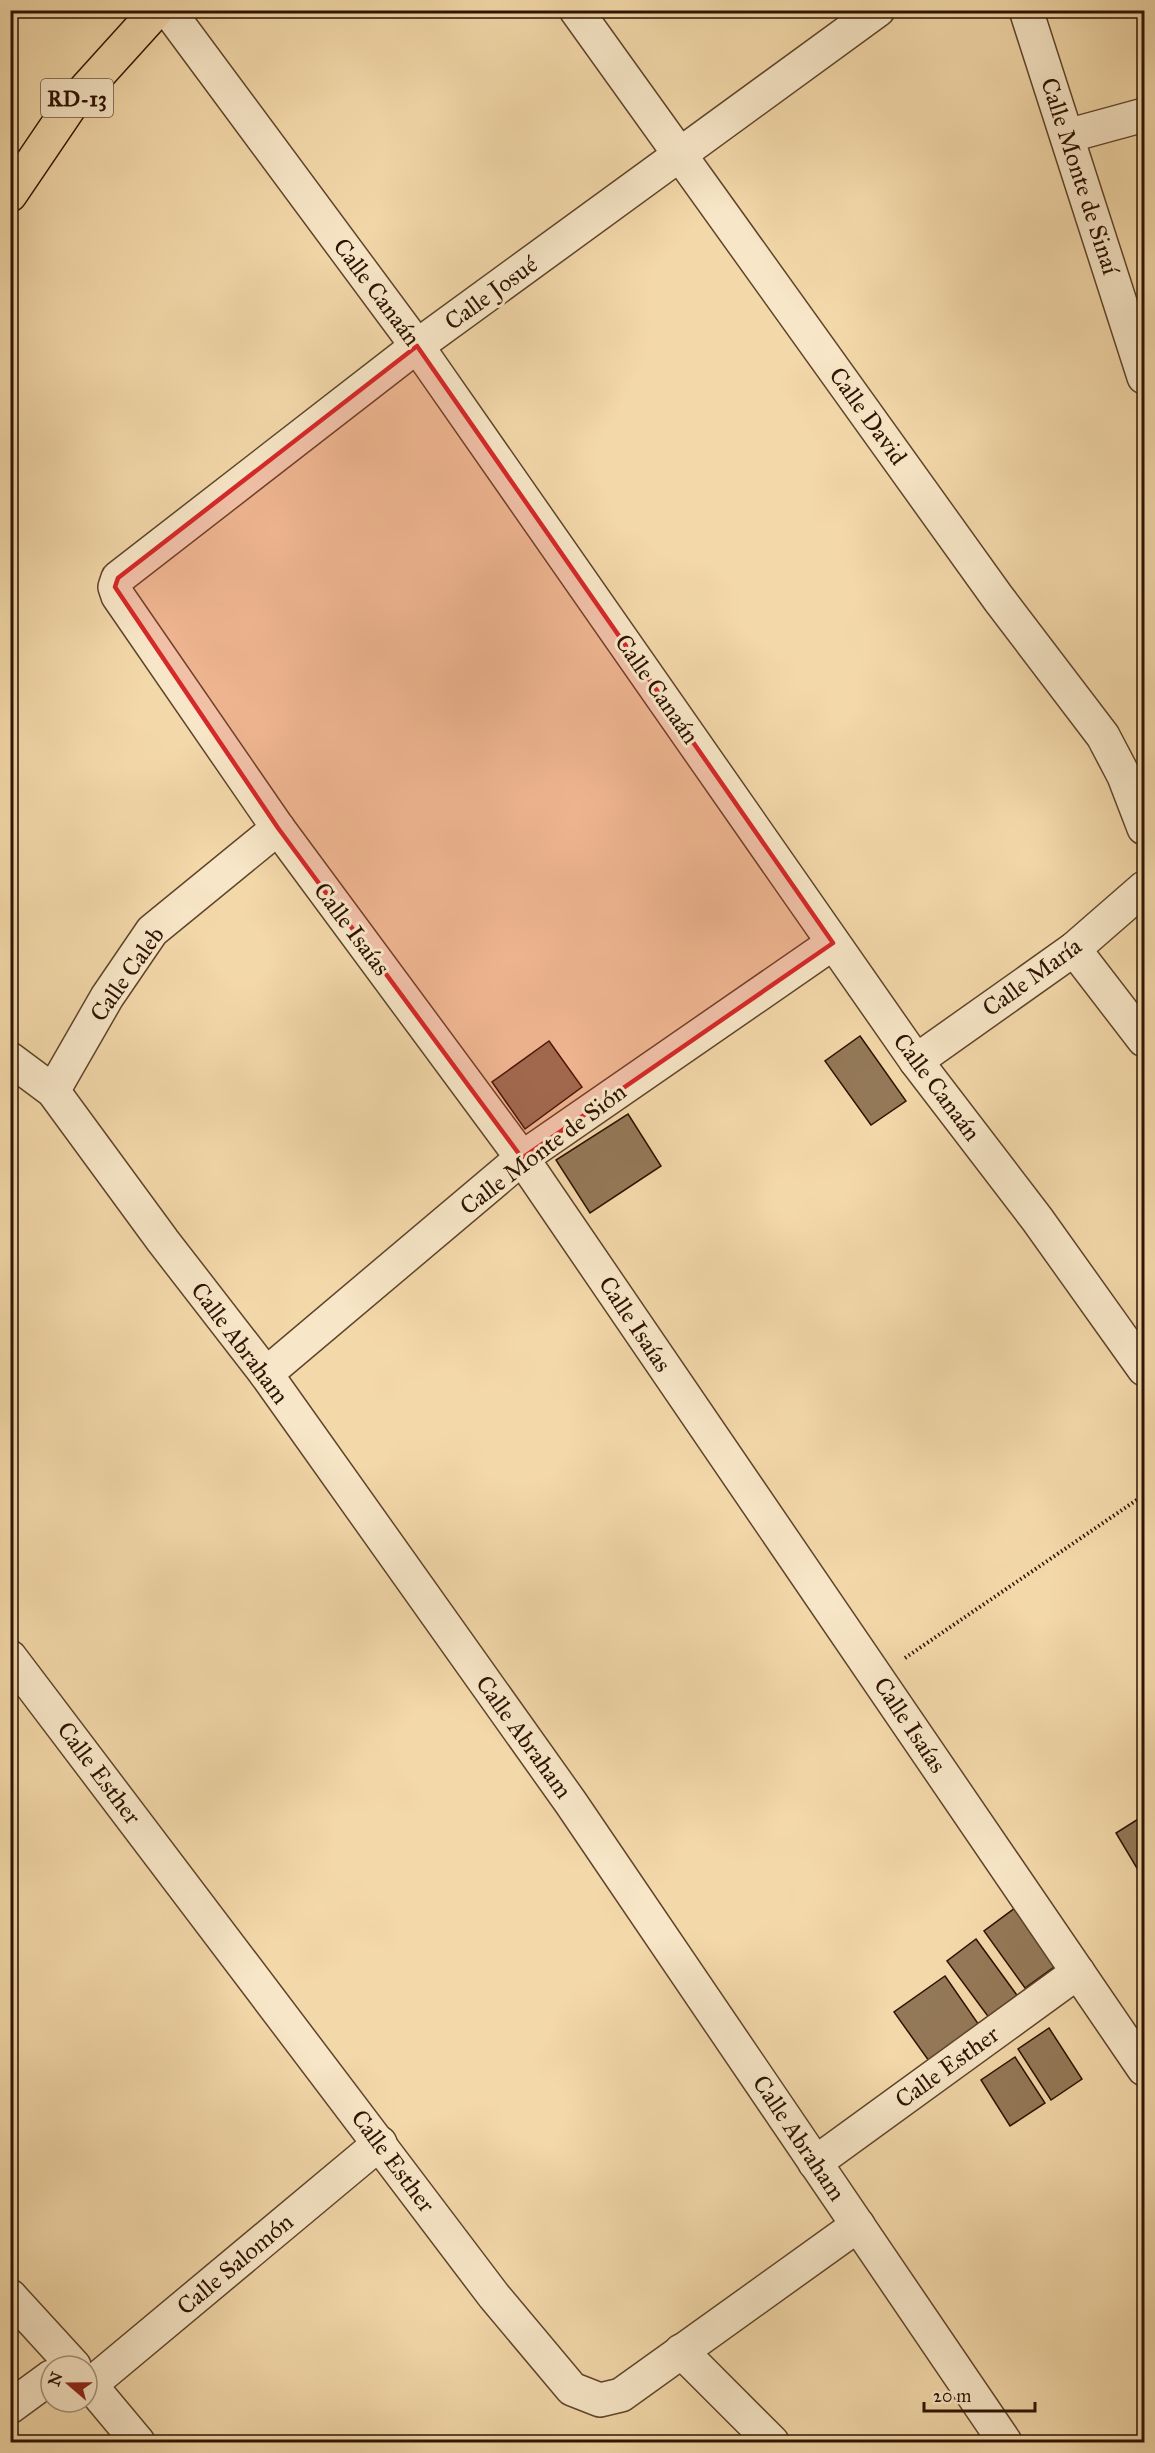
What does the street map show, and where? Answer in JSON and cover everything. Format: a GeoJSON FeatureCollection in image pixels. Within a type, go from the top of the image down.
{"type":"FeatureCollection","features":[{"type":"Feature","properties":{"kind":"main road","name":"RD-13"},"geometry":{"type":"LineString","coordinates":[[10,195],[71,105],[157,10]]}},
{"type":"Feature","properties":{"kind":"street","name":"Calle Canaán"},"geometry":{"type":"LineString","coordinates":[[168,10],[417,346],[916,1061],[1037,1219],[1144,1369]]}},
{"type":"Feature","properties":{"kind":"street","name":"Calle David"},"geometry":{"type":"LineString","coordinates":[[576,10],[998,598],[1103,736],[1124,776],[1144,828]]}},
{"type":"Feature","properties":{"kind":"street","name":"Calle Josué"},"geometry":{"type":"LineString","coordinates":[[115,587],[118,578],[417,346],[681,156],[878,10]]}},
{"type":"Feature","properties":{"kind":"street","name":"Calle Monte de Sinaí"},"geometry":{"type":"LineString","coordinates":[[1026,10],[1144,377]]}},
{"type":"Feature","properties":{"kind":"street"},"geometry":{"type":"LineString","coordinates":[[1067,136],[1144,115]]}},
{"type":"Feature","properties":{"kind":"street","name":"Calle Isaías"},"geometry":{"type":"LineString","coordinates":[[115,587],[118,596],[278,828],[522,1158],[1144,2069]]}},
{"type":"Feature","properties":{"kind":"street","name":"Calle Caleb"},"geometry":{"type":"LineString","coordinates":[[53,1091],[106,997],[152,931],[278,828]]}},
{"type":"Feature","properties":{"kind":"street","name":"Calle María"},"geometry":{"type":"LineString","coordinates":[[916,1061],[1074,949],[1144,888]]}},
{"type":"Feature","properties":{"kind":"street","name":"Calle Monte de Sión"},"geometry":{"type":"LineString","coordinates":[[266,1374],[522,1158],[833,943]]}},
{"type":"Feature","properties":{"kind":"street"},"geometry":{"type":"LineString","coordinates":[[1074,949],[1144,1040]]}},
{"type":"Feature","properties":{"kind":"street","name":"Calle Abraham"},"geometry":{"type":"LineString","coordinates":[[10,1059],[53,1091],[163,1241],[266,1374],[571,1803],[1005,2442]]}},
{"type":"Feature","properties":{"kind":"street","name":"Calle Esther"},"geometry":{"type":"LineString","coordinates":[[12,1661],[494,2296],[573,2389],[600,2400],[621,2395],[858,2225]]}},
{"type":"Feature","properties":{"kind":"street","name":"Calle Esther"},"geometry":{"type":"LineString","coordinates":[[815,2163],[1078,1972]]}},
{"type":"Feature","properties":{"kind":"street","name":"Calle Salomón"},"geometry":{"type":"LineString","coordinates":[[98,2354],[380,2143]]}},
{"type":"Feature","properties":{"kind":"street"},"geometry":{"type":"LineString","coordinates":[[10,2296],[57,2354]]}},
{"type":"Feature","properties":{"kind":"street"},"geometry":{"type":"LineString","coordinates":[[681,2351],[772,2442]]}},
{"type":"Feature","properties":{"kind":"street","name":"Calle Salomón"},"geometry":{"type":"LineString","coordinates":[[10,2407],[39,2391]]}},
{"type":"Feature","properties":{"kind":"street"},"geometry":{"type":"LineString","coordinates":[[99,2401],[138,2442]]}},
{"type":"Feature","properties":{"kind":"path"},"geometry":{"type":"LineString","coordinates":[[877,1677],[1144,1495]]}},
{"type":"Feature","properties":{"kind":"highlighted area"},"geometry":{"type":"Polygon","coordinates":[[[417,346],[833,943],[522,1158],[278,828],[115,587],[118,578],[417,346]]]}},
{"type":"Feature","properties":{"kind":"building"},"geometry":{"type":"Polygon","coordinates":[[[860,1036],[906,1101],[871,1125],[825,1061],[860,1036]]]}},
{"type":"Feature","properties":{"kind":"building"},"geometry":{"type":"Polygon","coordinates":[[[549,1041],[582,1087],[525,1129],[492,1082],[549,1041]]]}},
{"type":"Feature","properties":{"kind":"building"},"geometry":{"type":"Polygon","coordinates":[[[628,1114],[661,1166],[590,1213],[556,1160],[628,1114]]]}},
{"type":"Feature","properties":{"kind":"building"},"geometry":{"type":"Polygon","coordinates":[[[1143,1816],[1144,1820],[1144,1880],[1116,1833],[1143,1816]]]}},
{"type":"Feature","properties":{"kind":"building"},"geometry":{"type":"Polygon","coordinates":[[[1023,1902],[1065,1959],[1025,1988],[984,1931],[1023,1902]]]}},
{"type":"Feature","properties":{"kind":"building"},"geometry":{"type":"Polygon","coordinates":[[[976,1939],[1019,1998],[990,2019],[947,1961],[976,1939]]]}},
{"type":"Feature","properties":{"kind":"building"},"geometry":{"type":"Polygon","coordinates":[[[945,1976],[979,2025],[929,2061],[894,2012],[945,1976]]]}},
{"type":"Feature","properties":{"kind":"building"},"geometry":{"type":"Polygon","coordinates":[[[1049,2028],[1082,2079],[1051,2100],[1018,2049],[1049,2028]]]}},
{"type":"Feature","properties":{"kind":"building"},"geometry":{"type":"Polygon","coordinates":[[[1015,2057],[1045,2103],[1010,2126],[981,2080],[1015,2057]]]}}]}
